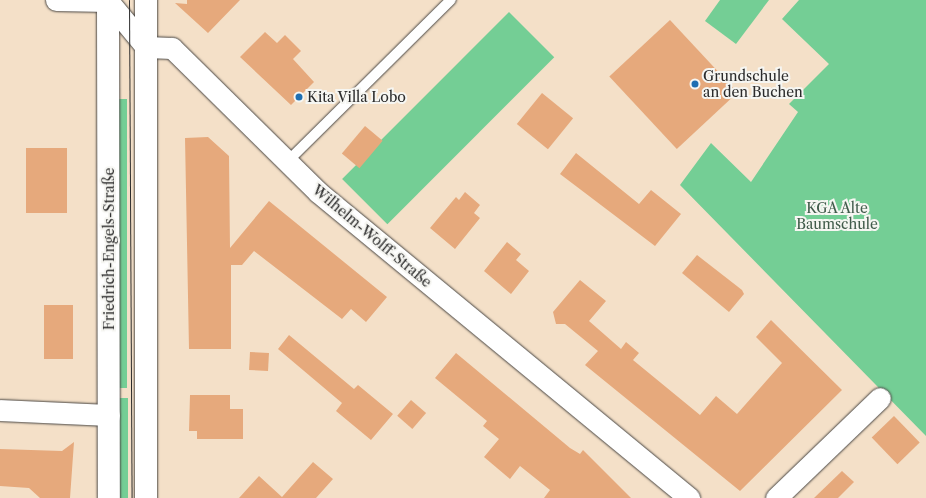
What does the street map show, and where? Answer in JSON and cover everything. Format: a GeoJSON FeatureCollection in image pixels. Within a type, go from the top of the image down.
{"type":"FeatureCollection","features":[{"type":"Feature","properties":{"kind":"main road"},"geometry":{"type":"LineString","coordinates":[[146,0],[146,498]]}},
{"type":"Feature","properties":{"kind":"main road","name":"Friedrich-Engels-Straße"},"geometry":{"type":"LineString","coordinates":[[108,1],[109,498]]}},
{"type":"Feature","properties":{"kind":"street"},"geometry":{"type":"LineString","coordinates":[[56,0],[108,1],[146,47]]}},
{"type":"Feature","properties":{"kind":"street","name":"Wilhelm-Wolff-Straße"},"geometry":{"type":"LineString","coordinates":[[146,47],[172,48],[286,163],[689,498]]}},
{"type":"Feature","properties":{"kind":"street"},"geometry":{"type":"LineString","coordinates":[[776,498],[880,398]]}},
{"type":"Feature","properties":{"kind":"street"},"geometry":{"type":"LineString","coordinates":[[0,410],[109,415]]}},
{"type":"Feature","properties":{"kind":"lane"},"geometry":{"type":"LineString","coordinates":[[286,163],[451,0]]}},
{"type":"Feature","properties":{"kind":"green space"},"geometry":{"type":"Polygon","coordinates":[[[720,0],[769,0],[736,44],[705,21],[720,0]]]}},
{"type":"Feature","properties":{"kind":"green space","name":"KGA Alte Baumschule"},"geometry":{"type":"Polygon","coordinates":[[[799,0],[926,0],[926,436],[680,185],[711,143],[751,182],[798,112],[789,104],[829,64],[782,19],[799,0]]]}},
{"type":"Feature","properties":{"kind":"green space"},"geometry":{"type":"Polygon","coordinates":[[[509,12],[554,57],[387,224],[342,179],[509,12]]]}},
{"type":"Feature","properties":{"kind":"green space"},"geometry":{"type":"Polygon","coordinates":[[[117,99],[127,99],[127,388],[117,388],[117,99]]]}},
{"type":"Feature","properties":{"kind":"green space"},"geometry":{"type":"Polygon","coordinates":[[[118,398],[128,398],[128,498],[118,498],[118,398]]]}},
{"type":"Feature","properties":{"kind":"building"},"geometry":{"type":"Polygon","coordinates":[[[187,0],[240,0],[208,33],[175,3],[187,4],[187,0]]]}},
{"type":"Feature","properties":{"kind":"building"},"geometry":{"type":"Polygon","coordinates":[[[670,20],[738,92],[677,149],[609,77],[670,20]]]}},
{"type":"Feature","properties":{"kind":"building"},"geometry":{"type":"Polygon","coordinates":[[[265,32],[277,43],[285,35],[301,51],[293,59],[314,82],[291,105],[240,57],[265,32]]]}},
{"type":"Feature","properties":{"kind":"building"},"geometry":{"type":"Polygon","coordinates":[[[542,93],[573,118],[548,149],[517,124],[542,93]]]}},
{"type":"Feature","properties":{"kind":"building"},"geometry":{"type":"Polygon","coordinates":[[[365,126],[383,141],[359,168],[342,154],[365,126]]]}},
{"type":"Feature","properties":{"kind":"building"},"geometry":{"type":"Polygon","coordinates":[[[208,137],[229,156],[230,248],[269,201],[387,297],[366,322],[351,309],[342,319],[254,251],[242,265],[231,265],[231,349],[189,349],[185,138],[208,137]]]}},
{"type":"Feature","properties":{"kind":"building"},"geometry":{"type":"Polygon","coordinates":[[[26,148],[67,148],[67,213],[26,213],[26,148]]]}},
{"type":"Feature","properties":{"kind":"building"},"geometry":{"type":"Polygon","coordinates":[[[576,153],[639,204],[651,190],[681,214],[655,246],[560,174],[576,153]]]}},
{"type":"Feature","properties":{"kind":"building"},"geometry":{"type":"Polygon","coordinates":[[[465,192],[480,205],[474,213],[480,218],[455,249],[430,228],[456,197],[459,200],[465,192]]]}},
{"type":"Feature","properties":{"kind":"building"},"geometry":{"type":"Polygon","coordinates":[[[507,242],[521,254],[516,260],[529,271],[511,294],[484,271],[507,242]]]}},
{"type":"Feature","properties":{"kind":"building"},"geometry":{"type":"Polygon","coordinates":[[[697,255],[742,290],[744,294],[729,312],[682,273],[697,255]]]}},
{"type":"Feature","properties":{"kind":"building"},"geometry":{"type":"Polygon","coordinates":[[[580,280],[606,301],[589,321],[621,349],[626,342],[639,353],[633,360],[700,415],[716,396],[737,414],[782,363],[756,337],[771,320],[842,390],[740,491],[585,365],[598,351],[565,324],[556,324],[553,312],[580,280]]]}},
{"type":"Feature","properties":{"kind":"building"},"geometry":{"type":"Polygon","coordinates":[[[44,305],[73,305],[73,359],[44,359],[44,305]]]}},
{"type":"Feature","properties":{"kind":"building"},"geometry":{"type":"Polygon","coordinates":[[[289,335],[354,389],[358,385],[393,414],[371,440],[336,411],[342,403],[278,349],[289,335]]]}},
{"type":"Feature","properties":{"kind":"building"},"geometry":{"type":"Polygon","coordinates":[[[250,352],[269,353],[268,371],[249,370],[250,352]]]}},
{"type":"Feature","properties":{"kind":"building"},"geometry":{"type":"Polygon","coordinates":[[[456,353],[570,448],[580,454],[583,450],[631,498],[544,498],[550,490],[520,466],[510,479],[484,457],[499,439],[483,426],[487,421],[435,378],[456,353]]]}},
{"type":"Feature","properties":{"kind":"building"},"geometry":{"type":"Polygon","coordinates":[[[190,395],[230,395],[230,409],[243,409],[243,439],[197,439],[197,431],[189,431],[190,395]]]}},
{"type":"Feature","properties":{"kind":"building"},"geometry":{"type":"Polygon","coordinates":[[[411,400],[426,413],[412,429],[397,416],[411,400]]]}},
{"type":"Feature","properties":{"kind":"building"},"geometry":{"type":"Polygon","coordinates":[[[894,416],[920,443],[897,464],[872,438],[894,416]]]}},
{"type":"Feature","properties":{"kind":"building"},"geometry":{"type":"Polygon","coordinates":[[[74,442],[70,498],[40,498],[29,488],[0,486],[0,449],[62,451],[74,442]]]}},
{"type":"Feature","properties":{"kind":"building"},"geometry":{"type":"Polygon","coordinates":[[[313,462],[333,479],[316,498],[239,498],[259,476],[282,497],[313,462]]]}},
{"type":"Feature","properties":{"kind":"building"},"geometry":{"type":"Polygon","coordinates":[[[842,471],[854,482],[838,498],[814,498],[842,471]]]}},
{"type":"Feature","properties":{"kind":"tram line"},"geometry":{"type":"LineString","coordinates":[[129,0],[132,498]]}},
{"type":"Feature","properties":{"kind":"place","name":"Grundschule an den Buchen"},"geometry":{"type":"Point","coordinates":[695,84]}},
{"type":"Feature","properties":{"kind":"place","name":"Kita Villa Lobo"},"geometry":{"type":"Point","coordinates":[299,97]}}]}
